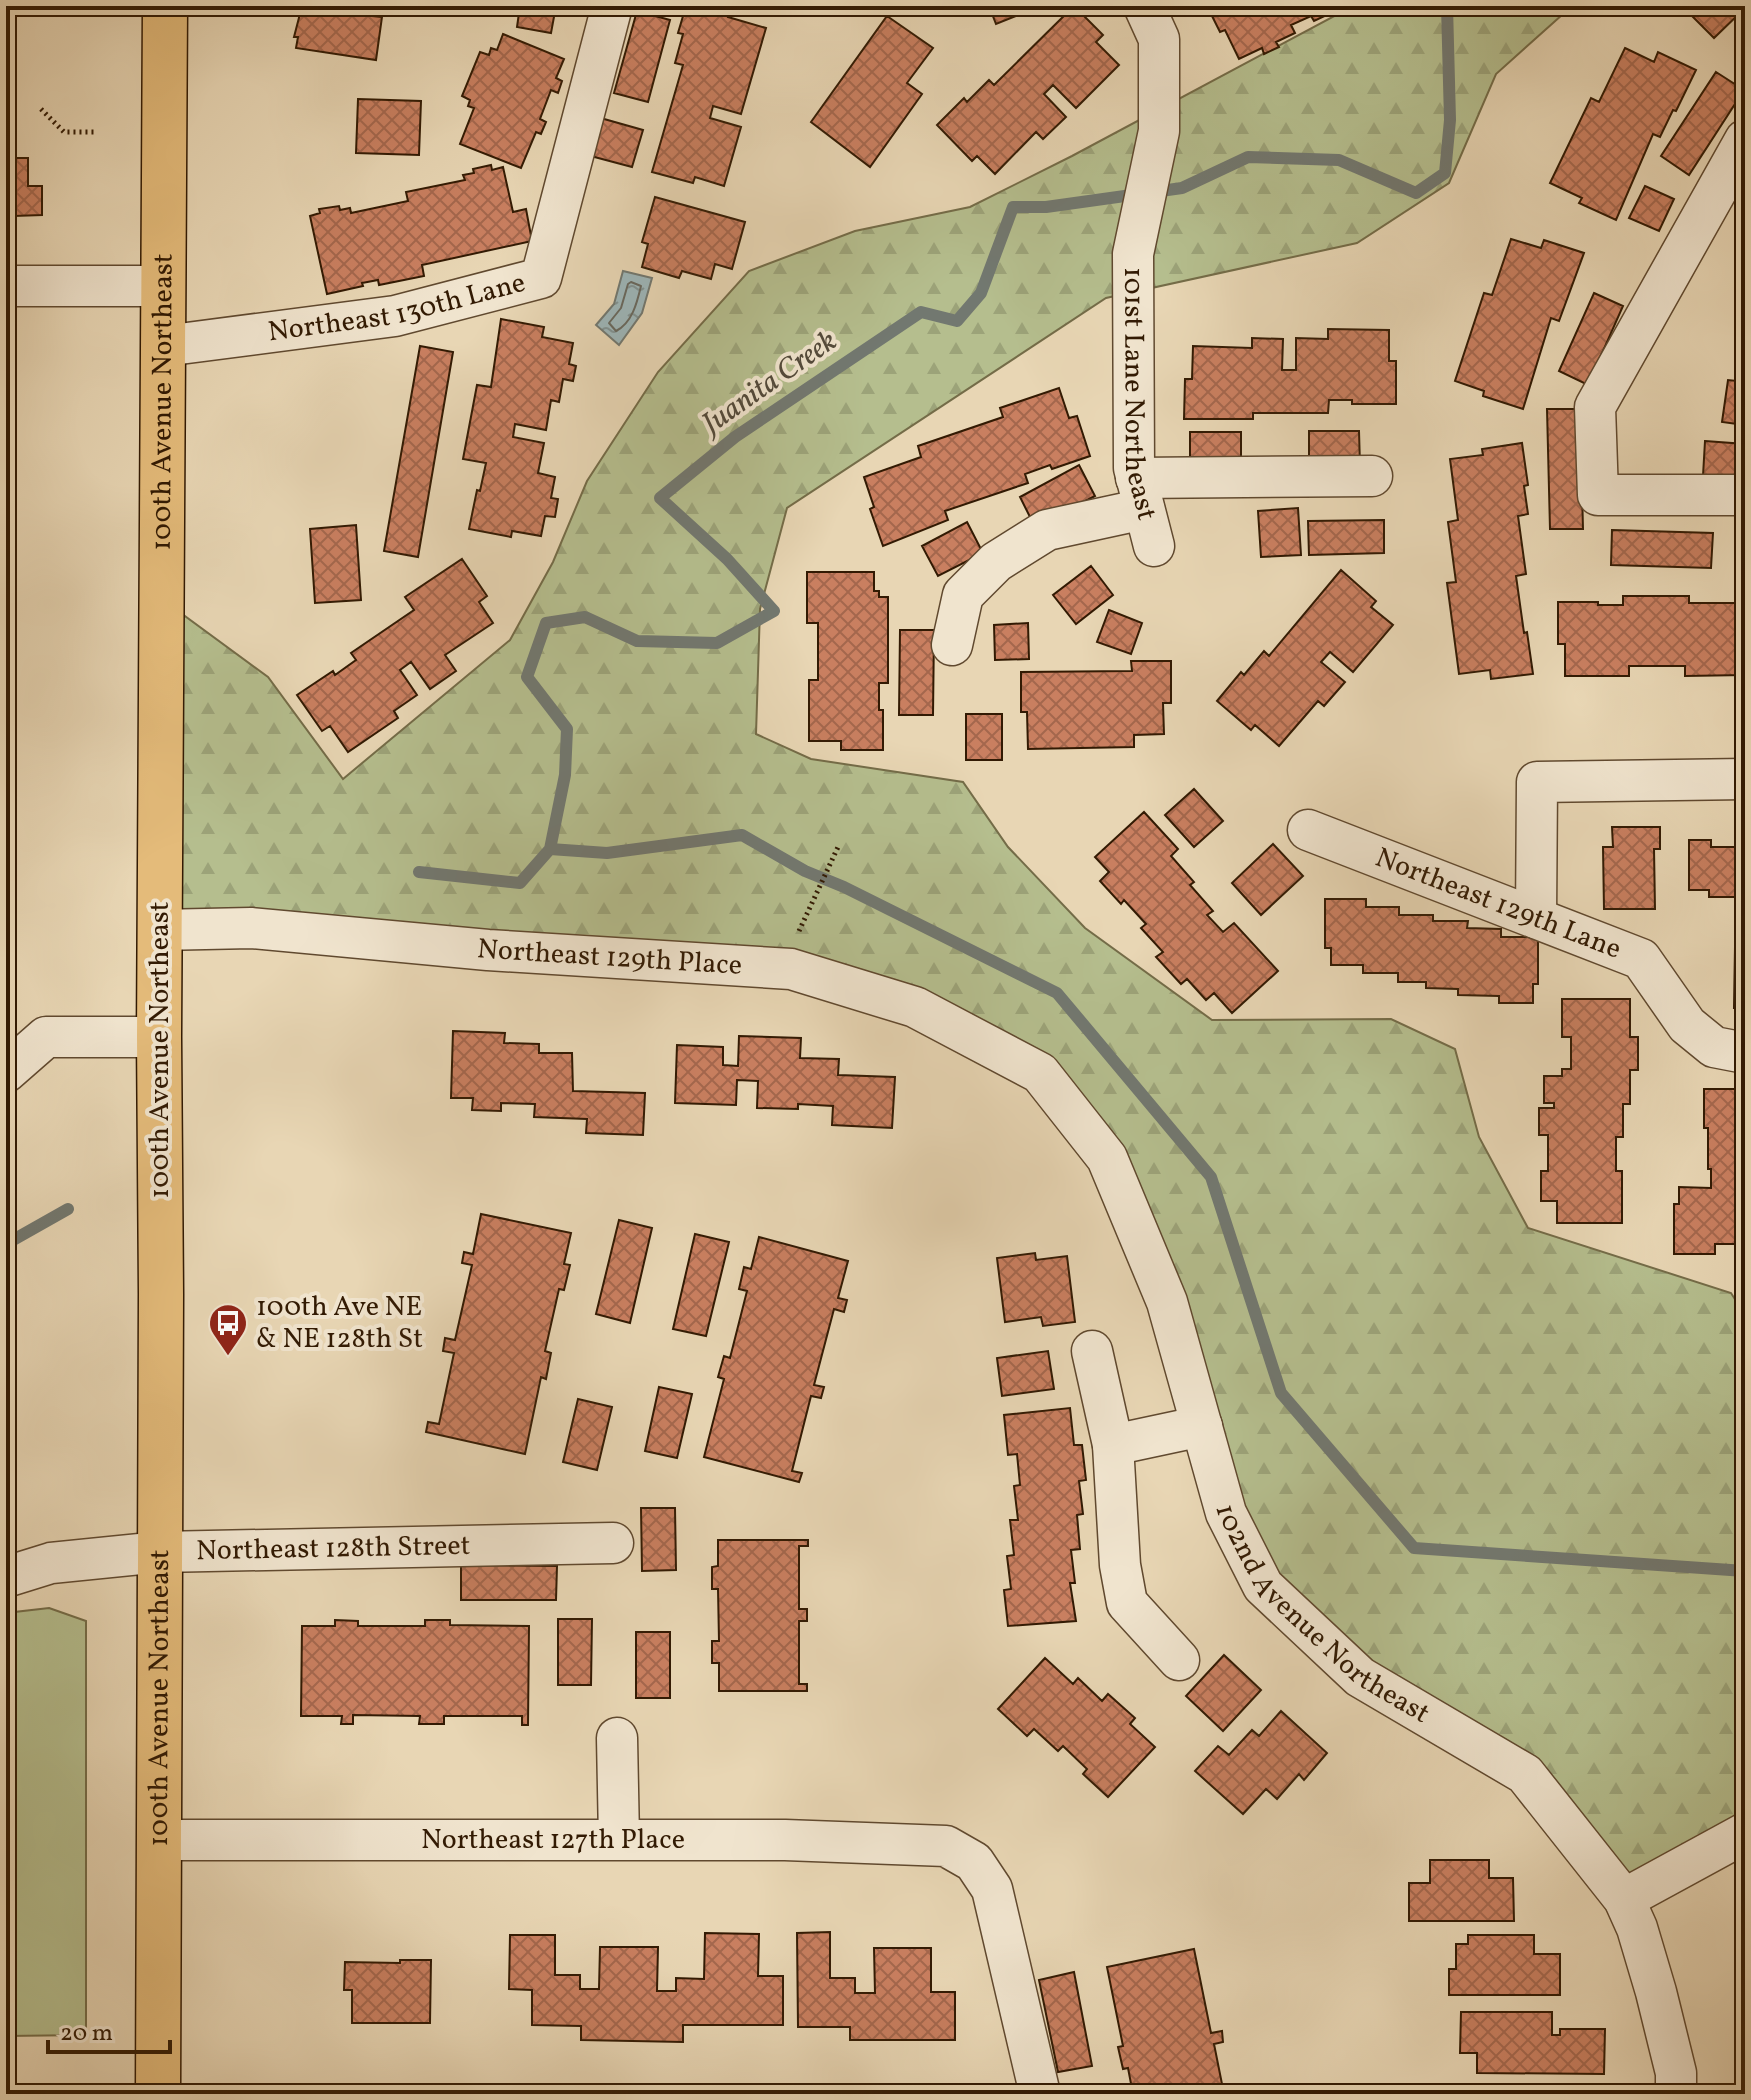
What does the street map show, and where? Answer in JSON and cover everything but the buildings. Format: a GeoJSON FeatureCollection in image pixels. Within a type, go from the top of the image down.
{"type":"FeatureCollection","features":[{"type":"Feature","properties":{"kind":"main road","name":"100th Avenue Northeast"},"geometry":{"type":"LineString","coordinates":[[158,2094],[159,930],[165,6]]}},
{"type":"Feature","properties":{"kind":"street","name":"Northeast 130th Lane"},"geometry":{"type":"LineString","coordinates":[[164,346],[395,316],[541,278],[612,6]]}},
{"type":"Feature","properties":{"kind":"street","name":"101st Lane Northeast"},"geometry":{"type":"LineString","coordinates":[[1144,6],[1159,39],[1159,131],[1133,254],[1134,468],[1145,511]]}},
{"type":"Feature","properties":{"kind":"street"},"geometry":{"type":"LineString","coordinates":[[1745,140],[1595,407],[1598,495],[1745,495]]}},
{"type":"Feature","properties":{"kind":"street"},"geometry":{"type":"LineString","coordinates":[[6,286],[164,286]]}},
{"type":"Feature","properties":{"kind":"street"},"geometry":{"type":"LineString","coordinates":[[952,645],[963,595],[996,562],[1047,530],[1145,511],[1372,476]]}},
{"type":"Feature","properties":{"kind":"street"},"geometry":{"type":"LineString","coordinates":[[1536,918],[1537,782],[1745,779]]}},
{"type":"Feature","properties":{"kind":"street","name":"Northeast 129th Lane"},"geometry":{"type":"LineString","coordinates":[[1308,830],[1641,959],[1687,1025],[1714,1047],[1745,1053]]}},
{"type":"Feature","properties":{"kind":"street","name":"Northeast 129th Place"},"geometry":{"type":"LineString","coordinates":[[159,930],[251,928],[488,950],[791,969],[915,1007],[1040,1073]]}},
{"type":"Feature","properties":{"kind":"street"},"geometry":{"type":"LineString","coordinates":[[6,1072],[46,1037],[159,1037]]}},
{"type":"Feature","properties":{"kind":"street","name":"102nd Avenue Northeast"},"geometry":{"type":"LineString","coordinates":[[1040,1073],[1107,1158],[1167,1302],[1226,1513],[1263,1586],[1360,1677],[1525,1774],[1624,1899],[1637,1928],[1656,1992],[1676,2073],[1676,2094]]}},
{"type":"Feature","properties":{"kind":"street"},"geometry":{"type":"LineString","coordinates":[[1092,1351],[1113,1445],[1120,1565],[1127,1603],[1179,1660]]}},
{"type":"Feature","properties":{"kind":"street"},"geometry":{"type":"LineString","coordinates":[[1113,1445],[1202,1426]]}},
{"type":"Feature","properties":{"kind":"street","name":"Northeast 128th Street"},"geometry":{"type":"LineString","coordinates":[[6,1577],[51,1563],[160,1552],[613,1543]]}},
{"type":"Feature","properties":{"kind":"street"},"geometry":{"type":"LineString","coordinates":[[617,1738],[619,1839]]}},
{"type":"Feature","properties":{"kind":"street"},"geometry":{"type":"LineString","coordinates":[[1624,1899],[1745,1833]]}},
{"type":"Feature","properties":{"kind":"street","name":"Northeast 127th Place"},"geometry":{"type":"LineString","coordinates":[[159,1840],[785,1840],[946,1846],[974,1862],[992,1889],[1040,2094]]}},
{"type":"Feature","properties":{"kind":"path"},"geometry":{"type":"LineString","coordinates":[[41,109],[64,132],[97,132]]}},
{"type":"Feature","properties":{"kind":"path"},"geometry":{"type":"LineString","coordinates":[[805,916],[838,847]]}},
{"type":"Feature","properties":{"kind":"green space"},"geometry":{"type":"Polygon","coordinates":[[[1353,6],[1572,6],[1496,74],[1449,183],[1357,243],[1106,298],[787,508],[760,609],[756,734],[811,759],[963,782],[1008,847],[1085,928],[1212,1020],[1391,1019],[1455,1049],[1479,1137],[1528,1228],[1731,1293],[1745,1315],[1745,1833],[1624,1899],[1525,1774],[1263,1586],[1167,1302],[1040,1073],[791,969],[159,930],[163,600],[268,677],[343,779],[510,640],[553,562],[587,481],[658,372],[749,271],[855,231],[970,207],[1353,6]]]}},
{"type":"Feature","properties":{"kind":"green space"},"geometry":{"type":"Polygon","coordinates":[[[49,1608],[86,1621],[86,2035],[6,2036],[6,1613],[49,1608]]]}},
{"type":"Feature","properties":{"kind":"water"},"geometry":{"type":"Polygon","coordinates":[[[623,271],[652,278],[642,313],[619,345],[596,325],[614,304],[623,271]]]}},
{"type":"Feature","properties":{"kind":"waterway","name":"Juanita Creek"},"geometry":{"type":"LineString","coordinates":[[419,872],[520,883],[550,849],[565,775],[567,729],[527,677],[546,623],[585,617],[637,641],[717,643],[774,611],[727,559],[660,498],[735,437],[921,312],[957,321],[981,293],[1013,207],[1046,207],[1182,188],[1248,157],[1339,160],[1416,193],[1445,173],[1450,120],[1447,6]]}},
{"type":"Feature","properties":{"kind":"waterway"},"geometry":{"type":"LineString","coordinates":[[550,849],[607,853],[742,835],[805,871],[844,887],[1057,993],[1211,1177],[1281,1393],[1414,1548],[1745,1571]]}},
{"type":"Feature","properties":{"kind":"waterway","name":"Juanita Creek"},"geometry":{"type":"LineString","coordinates":[[6,1244],[68,1209]]}},
{"type":"Feature","properties":{"kind":"place","name":"100th Ave NE & NE 128th St"},"geometry":{"type":"Point","coordinates":[228,1357]}}]}
